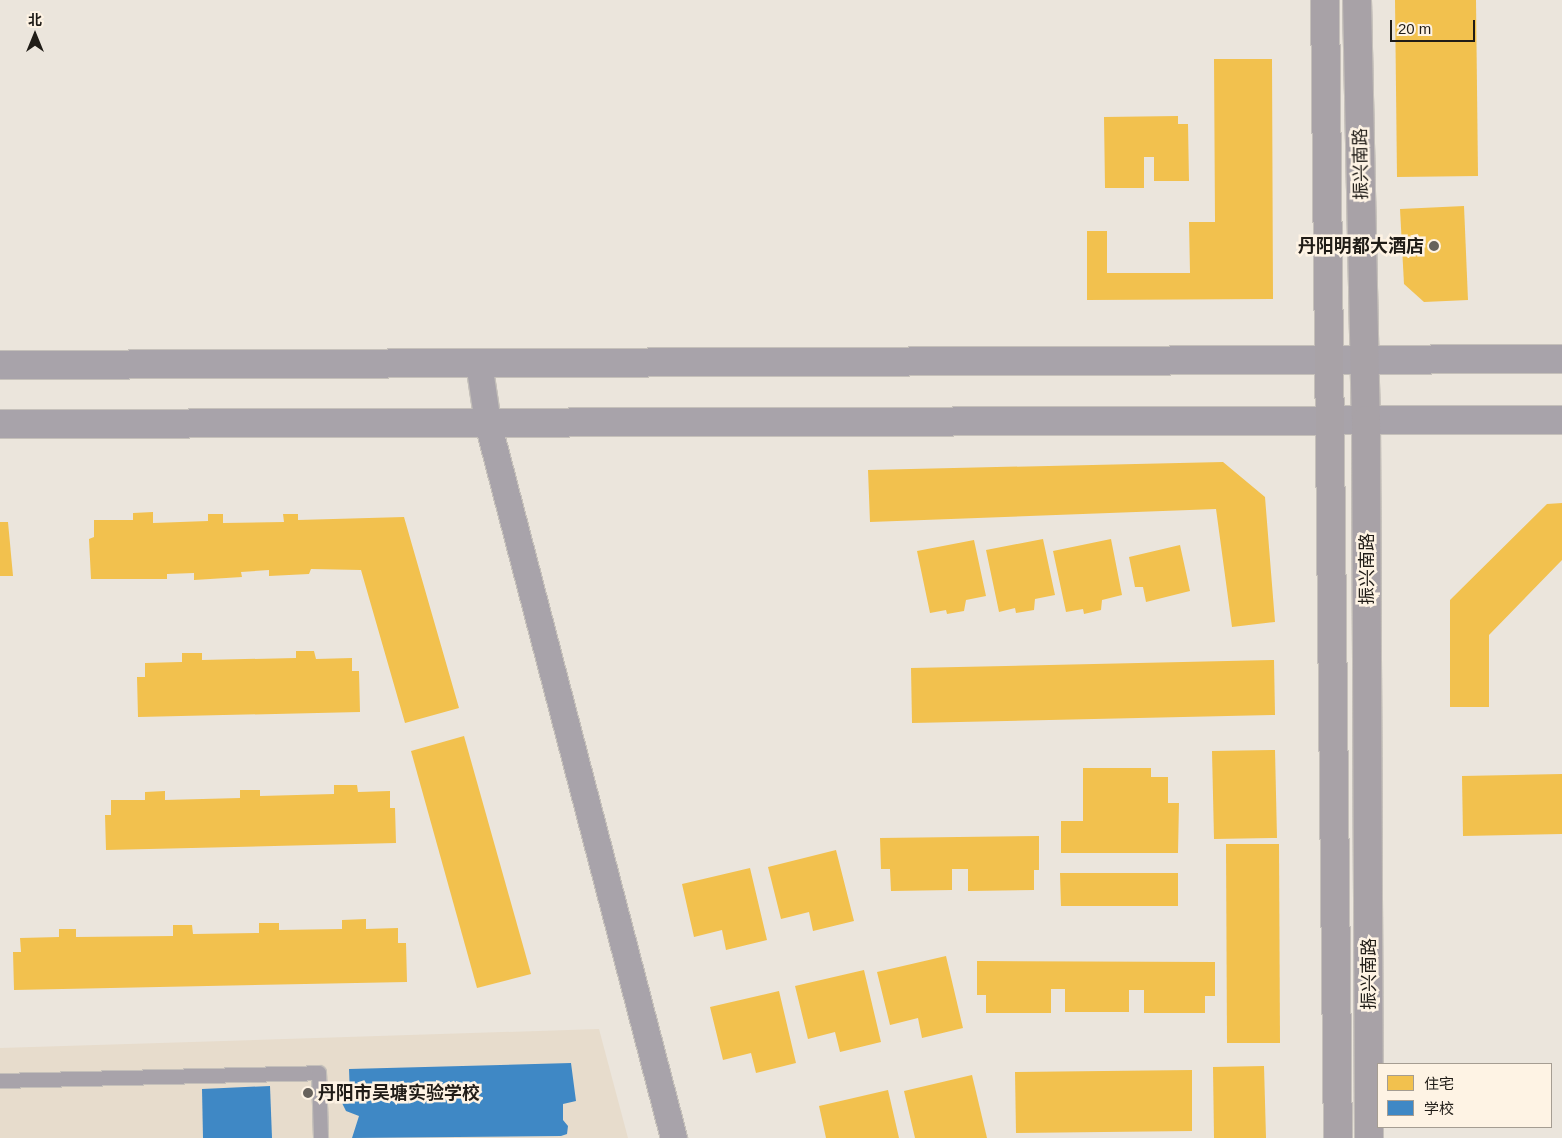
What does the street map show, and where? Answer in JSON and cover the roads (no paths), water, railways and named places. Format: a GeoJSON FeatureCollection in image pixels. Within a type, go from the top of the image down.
{"type":"FeatureCollection","features":[{"type":"Feature","properties":{"kind":"main road","name":"振兴南路"},"geometry":{"type":"LineString","coordinates":[[1325,0],[1332,420],[1338,1138]]}},
{"type":"Feature","properties":{"kind":"main road","name":"振兴南路"},"geometry":{"type":"LineString","coordinates":[[1357,0],[1366,420],[1369,1138]]}},
{"type":"Feature","properties":{"kind":"street"},"geometry":{"type":"LineString","coordinates":[[0,365],[1562,358]]}},
{"type":"Feature","properties":{"kind":"street"},"geometry":{"type":"LineString","coordinates":[[479,363],[488,423],[674,1138]]}},
{"type":"Feature","properties":{"kind":"street"},"geometry":{"type":"LineString","coordinates":[[0,424],[1562,420]]}},
{"type":"Feature","properties":{"kind":"lane"},"geometry":{"type":"LineString","coordinates":[[0,1081],[318,1074],[321,1138]]}},
{"type":"Feature","properties":{"kind":"place","name":"丹阳明都大酒店"},"geometry":{"type":"Point","coordinates":[1434,246]}},
{"type":"Feature","properties":{"kind":"place","name":"丹阳市吴塘实验学校"},"geometry":{"type":"Point","coordinates":[308,1093]}}]}
